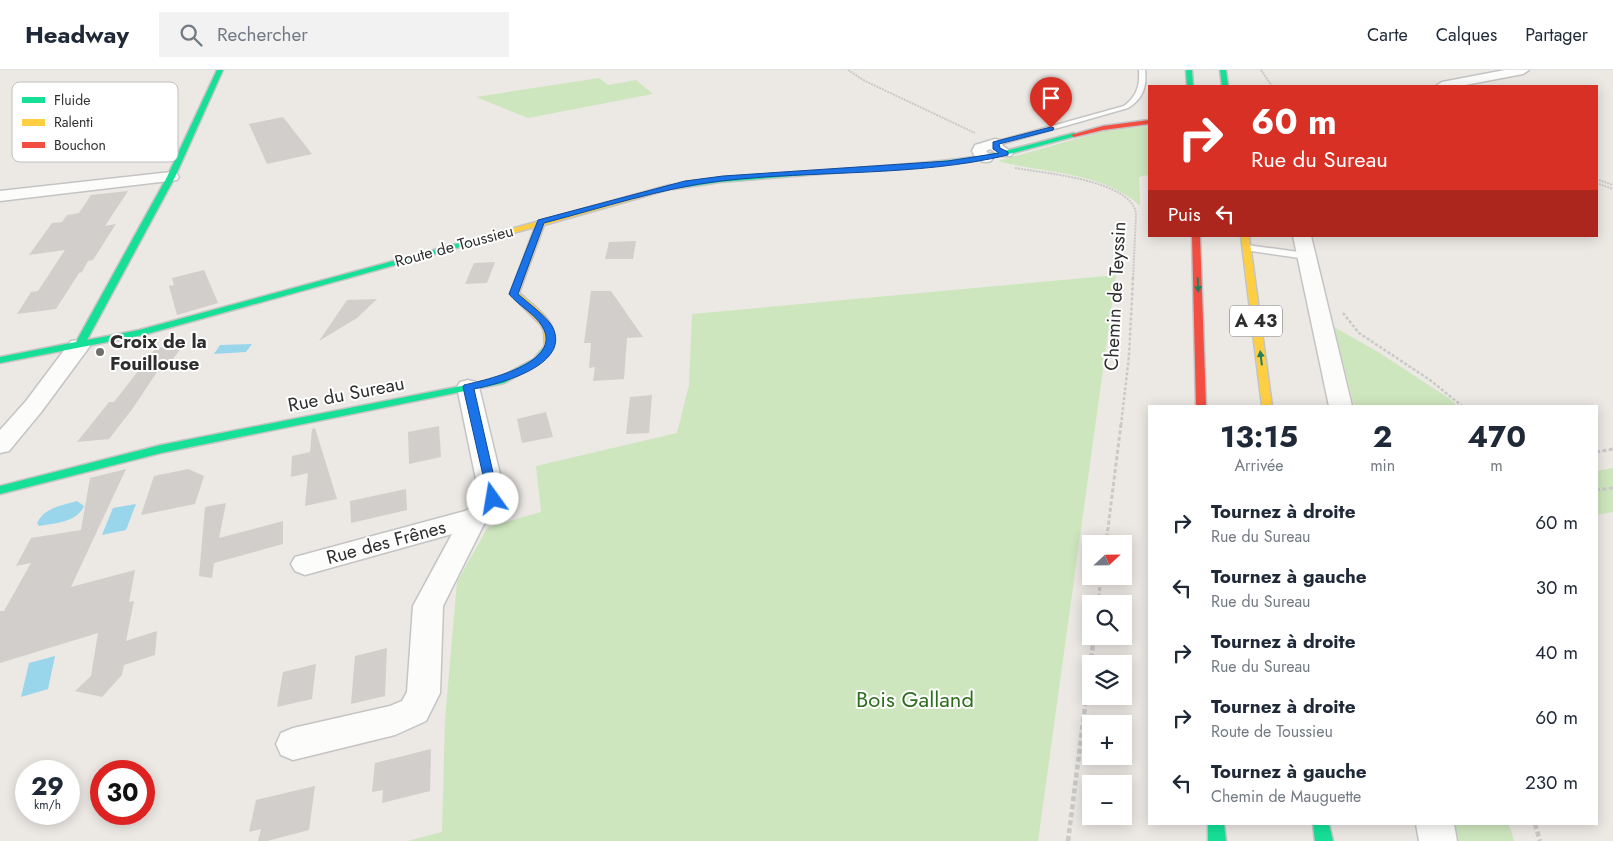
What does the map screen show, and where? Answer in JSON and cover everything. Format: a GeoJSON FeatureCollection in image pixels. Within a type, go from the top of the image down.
{"type":"FeatureCollection","features":[{"type":"Feature","properties":{"kind":"main road"},"geometry":{"type":"LineString","coordinates":[[178,162],[220,70]]}},
{"type":"Feature","properties":{"kind":"main road"},"geometry":{"type":"LineString","coordinates":[[1189,70],[1190,85]]}},
{"type":"Feature","properties":{"kind":"main road"},"geometry":{"type":"LineString","coordinates":[[1222,70],[1225,85]]}},
{"type":"Feature","properties":{"kind":"main road"},"geometry":{"type":"LineString","coordinates":[[1000,148],[1087,131],[1148,122]]}},
{"type":"Feature","properties":{"kind":"main road","name":"Route de Toussieu"},"geometry":{"type":"LineString","coordinates":[[0,360],[140,333],[685,184],[723,179],[948,163],[986,158]]}},
{"type":"Feature","properties":{"kind":"main road"},"geometry":{"type":"LineString","coordinates":[[79,346],[178,162]]}},
{"type":"Feature","properties":{"kind":"main road","name":"Rue du Sureau"},"geometry":{"type":"LineString","coordinates":[[0,490],[160,449],[500,380],[524,370],[541,358],[550,345],[547,326],[514,294],[541,222]]}},
{"type":"Feature","properties":{"kind":"main road"},"geometry":{"type":"LineString","coordinates":[[1196,237],[1201,405]]}},
{"type":"Feature","properties":{"kind":"main road","name":"A 43"},"geometry":{"type":"LineString","coordinates":[[1246,242],[1267,405]]}},
{"type":"Feature","properties":{"kind":"main road"},"geometry":{"type":"LineString","coordinates":[[1216,825],[1217,841]]}},
{"type":"Feature","properties":{"kind":"main road"},"geometry":{"type":"LineString","coordinates":[[1321,825],[1324,841]]}},
{"type":"Feature","properties":{"kind":"street"},"geometry":{"type":"LineString","coordinates":[[1447,85],[1523,70]]}},
{"type":"Feature","properties":{"kind":"street"},"geometry":{"type":"LineString","coordinates":[[986,158],[981,155],[979,150],[985,146],[1000,148]]}},
{"type":"Feature","properties":{"kind":"street"},"geometry":{"type":"LineString","coordinates":[[0,196],[171,177]]}},
{"type":"Feature","properties":{"kind":"street"},"geometry":{"type":"LineString","coordinates":[[1304,246],[1341,405]]}},
{"type":"Feature","properties":{"kind":"street"},"geometry":{"type":"LineString","coordinates":[[0,445],[34,406],[79,346]]}},
{"type":"Feature","properties":{"kind":"street","name":"Rue des Frênes"},"geometry":{"type":"LineString","coordinates":[[305,564],[474,518],[487,510],[493,499],[468,387]]}},
{"type":"Feature","properties":{"kind":"street"},"geometry":{"type":"LineString","coordinates":[[294,744],[395,720],[414,711],[423,693],[428,606],[474,518]]}},
{"type":"Feature","properties":{"kind":"street"},"geometry":{"type":"LineString","coordinates":[[1435,825],[1438,841]]}},
{"type":"Feature","properties":{"kind":"lane"},"geometry":{"type":"LineString","coordinates":[[1000,148],[1126,107],[1140,96],[1142,70]]}},
{"type":"Feature","properties":{"kind":"lane"},"geometry":{"type":"LineString","coordinates":[[1246,242],[1304,246]]}},
{"type":"Feature","properties":{"kind":"path"},"geometry":{"type":"LineString","coordinates":[[848,70],[865,81],[1000,148]]}},
{"type":"Feature","properties":{"kind":"path"},"geometry":{"type":"LineString","coordinates":[[1261,70],[1271,85]]}},
{"type":"Feature","properties":{"kind":"path","name":"Chemin de Teyssin"},"geometry":{"type":"LineString","coordinates":[[986,158],[1027,171],[1103,186],[1128,198],[1134,207],[1136,227],[1129,356],[1107,535]]}},
{"type":"Feature","properties":{"kind":"path"},"geometry":{"type":"LineString","coordinates":[[1598,180],[1613,185]]}},
{"type":"Feature","properties":{"kind":"path"},"geometry":{"type":"LineString","coordinates":[[1598,184],[1613,189]]}},
{"type":"Feature","properties":{"kind":"path"},"geometry":{"type":"LineString","coordinates":[[1343,312],[1346,320],[1364,337],[1438,386],[1461,405]]}},
{"type":"Feature","properties":{"kind":"path"},"geometry":{"type":"LineString","coordinates":[[1598,452],[1613,449]]}},
{"type":"Feature","properties":{"kind":"path"},"geometry":{"type":"LineString","coordinates":[[1598,490],[1613,488]]}},
{"type":"Feature","properties":{"kind":"path"},"geometry":{"type":"LineString","coordinates":[[1068,841],[1093,645]]}},
{"type":"Feature","properties":{"kind":"path"},"geometry":{"type":"LineString","coordinates":[[1535,825],[1540,841]]}},
{"type":"Feature","properties":{"kind":"green space"},"geometry":{"type":"Polygon","coordinates":[[[599,78],[608,85],[636,80],[653,94],[528,118],[476,97],[599,78]]]}},
{"type":"Feature","properties":{"kind":"green space"},"geometry":{"type":"Polygon","coordinates":[[[1148,126],[1148,175],[1139,177],[1140,206],[1109,186],[1091,180],[998,161],[1104,131],[1148,126]]]}},
{"type":"Feature","properties":{"kind":"green space","name":"Bois Galland"},"geometry":{"type":"Polygon","coordinates":[[[1116,275],[1038,841],[407,841],[442,832],[445,719],[457,582],[488,527],[541,512],[536,466],[677,433],[689,385],[692,314],[1116,275]]]}},
{"type":"Feature","properties":{"kind":"green space"},"geometry":{"type":"Polygon","coordinates":[[[1334,327],[1378,352],[1450,399],[1456,405],[1354,405],[1334,327]]]}},
{"type":"Feature","properties":{"kind":"green space"},"geometry":{"type":"Polygon","coordinates":[[[1613,468],[1613,512],[1598,515],[1598,471],[1613,468]]]}},
{"type":"Feature","properties":{"kind":"green space"},"geometry":{"type":"Polygon","coordinates":[[[1454,825],[1509,825],[1514,841],[1459,841],[1454,825]]]}},
{"type":"Feature","properties":{"kind":"water"},"geometry":{"type":"Polygon","coordinates":[[[252,344],[246,352],[214,354],[220,345],[252,344]]]}},
{"type":"Feature","properties":{"kind":"water"},"geometry":{"type":"Polygon","coordinates":[[[77,501],[84,506],[76,516],[58,523],[39,526],[37,523],[49,510],[77,501]]]}},
{"type":"Feature","properties":{"kind":"water"},"geometry":{"type":"Polygon","coordinates":[[[136,504],[126,530],[102,535],[113,508],[136,504]]]}},
{"type":"Feature","properties":{"kind":"water"},"geometry":{"type":"Polygon","coordinates":[[[55,656],[48,689],[21,697],[29,663],[55,656]]]}},
{"type":"Feature","properties":{"kind":"building"},"geometry":{"type":"Polygon","coordinates":[[[283,117],[312,154],[267,164],[249,124],[283,117]]]}},
{"type":"Feature","properties":{"kind":"building"},"geometry":{"type":"Polygon","coordinates":[[[128,191],[105,226],[116,224],[93,260],[88,261],[82,272],[79,273],[56,309],[17,314],[31,292],[38,291],[65,250],[29,255],[52,223],[62,222],[67,215],[79,213],[91,195],[128,191]]]}},
{"type":"Feature","properties":{"kind":"building"},"geometry":{"type":"Polygon","coordinates":[[[636,241],[633,259],[605,259],[609,242],[636,241]]]}},
{"type":"Feature","properties":{"kind":"building"},"geometry":{"type":"Polygon","coordinates":[[[495,262],[487,283],[465,284],[474,263],[495,262]]]}},
{"type":"Feature","properties":{"kind":"building"},"geometry":{"type":"Polygon","coordinates":[[[204,270],[218,303],[177,315],[169,286],[174,285],[172,278],[204,270]]]}},
{"type":"Feature","properties":{"kind":"building"},"geometry":{"type":"Polygon","coordinates":[[[591,291],[611,291],[643,337],[627,338],[624,379],[593,381],[595,367],[589,368],[591,343],[584,343],[591,291]]]}},
{"type":"Feature","properties":{"kind":"building"},"geometry":{"type":"Polygon","coordinates":[[[377,299],[357,318],[319,341],[347,300],[377,299]]]}},
{"type":"Feature","properties":{"kind":"building"},"geometry":{"type":"Polygon","coordinates":[[[183,345],[166,369],[159,369],[133,408],[109,439],[77,442],[109,402],[114,402],[156,348],[183,345]]]}},
{"type":"Feature","properties":{"kind":"building"},"geometry":{"type":"Polygon","coordinates":[[[652,395],[649,433],[626,434],[630,397],[652,395]]]}},
{"type":"Feature","properties":{"kind":"building"},"geometry":{"type":"Polygon","coordinates":[[[546,412],[553,437],[522,443],[517,419],[546,412]]]}},
{"type":"Feature","properties":{"kind":"building"},"geometry":{"type":"Polygon","coordinates":[[[439,426],[441,457],[409,464],[408,432],[439,426]]]}},
{"type":"Feature","properties":{"kind":"building"},"geometry":{"type":"Polygon","coordinates":[[[315,428],[337,499],[305,506],[308,473],[291,477],[292,456],[310,452],[312,429],[315,428]]]}},
{"type":"Feature","properties":{"kind":"building"},"geometry":{"type":"Polygon","coordinates":[[[126,469],[71,587],[135,570],[129,602],[134,601],[126,641],[157,631],[155,655],[124,665],[122,675],[102,697],[75,691],[91,676],[98,633],[0,663],[0,611],[4,611],[31,563],[16,566],[31,538],[81,530],[90,478],[126,469]]]}},
{"type":"Feature","properties":{"kind":"building"},"geometry":{"type":"Polygon","coordinates":[[[188,469],[204,476],[195,504],[141,515],[154,476],[188,469]]]}},
{"type":"Feature","properties":{"kind":"building"},"geometry":{"type":"Polygon","coordinates":[[[406,489],[407,510],[351,523],[350,501],[406,489]]]}},
{"type":"Feature","properties":{"kind":"building"},"geometry":{"type":"Polygon","coordinates":[[[226,503],[219,538],[283,521],[283,544],[214,563],[212,578],[199,576],[205,507],[226,503]]]}},
{"type":"Feature","properties":{"kind":"building"},"geometry":{"type":"Polygon","coordinates":[[[387,648],[385,696],[351,704],[355,656],[387,648]]]}},
{"type":"Feature","properties":{"kind":"building"},"geometry":{"type":"Polygon","coordinates":[[[316,664],[312,699],[277,707],[283,672],[316,664]]]}},
{"type":"Feature","properties":{"kind":"building"},"geometry":{"type":"Polygon","coordinates":[[[431,749],[430,791],[382,803],[383,790],[372,792],[375,763],[431,749]]]}},
{"type":"Feature","properties":{"kind":"building"},"geometry":{"type":"Polygon","coordinates":[[[315,786],[309,830],[267,841],[258,841],[261,829],[249,832],[256,800],[315,786]]]}},
{"type":"Feature","properties":{"kind":"traffic: fast"},"geometry":{"type":"LineString","coordinates":[[178,162],[220,70]]}},
{"type":"Feature","properties":{"kind":"traffic: fast"},"geometry":{"type":"LineString","coordinates":[[1189,70],[1190,85]]}},
{"type":"Feature","properties":{"kind":"traffic: fast"},"geometry":{"type":"LineString","coordinates":[[1223,70],[1225,85]]}},
{"type":"Feature","properties":{"kind":"traffic: fast"},"geometry":{"type":"LineString","coordinates":[[673,187],[720,180],[968,160],[1013,151],[1074,135]]}},
{"type":"Feature","properties":{"kind":"traffic: fast"},"geometry":{"type":"LineString","coordinates":[[79,346],[178,162]]}},
{"type":"Feature","properties":{"kind":"traffic: fast"},"geometry":{"type":"LineString","coordinates":[[0,360],[140,333],[481,240]]}},
{"type":"Feature","properties":{"kind":"traffic: fast"},"geometry":{"type":"LineString","coordinates":[[0,490],[161,449],[500,381],[537,361],[548,348]]}},
{"type":"Feature","properties":{"kind":"traffic: fast"},"geometry":{"type":"LineString","coordinates":[[1216,825],[1217,841]]}},
{"type":"Feature","properties":{"kind":"traffic: fast"},"geometry":{"type":"LineString","coordinates":[[1321,825],[1324,841]]}},
{"type":"Feature","properties":{"kind":"traffic: slow"},"geometry":{"type":"LineString","coordinates":[[481,240],[673,187]]}},
{"type":"Feature","properties":{"kind":"traffic: slow"},"geometry":{"type":"LineString","coordinates":[[541,222],[514,294],[546,324],[550,339],[548,348]]}},
{"type":"Feature","properties":{"kind":"traffic: slow"},"geometry":{"type":"LineString","coordinates":[[1245,237],[1267,405]]}},
{"type":"Feature","properties":{"kind":"traffic: jam"},"geometry":{"type":"LineString","coordinates":[[1074,135],[1103,128],[1148,122]]}},
{"type":"Feature","properties":{"kind":"traffic: jam"},"geometry":{"type":"LineString","coordinates":[[1196,237],[1201,405]]}},
{"type":"Feature","properties":{"kind":"place","name":"Croix de la Fouillouse"},"geometry":{"type":"Point","coordinates":[100,352]}},
{"type":"Feature","properties":{"kind":"route"},"geometry":{"type":"LineString","coordinates":[[493,499],[468,387],[500,380],[524,370],[541,358],[550,345],[547,326],[514,294],[541,222],[685,184],[723,179],[948,163],[986,158],[1006,153],[997,149],[994,145],[996,143],[1051,128]]}}]}
